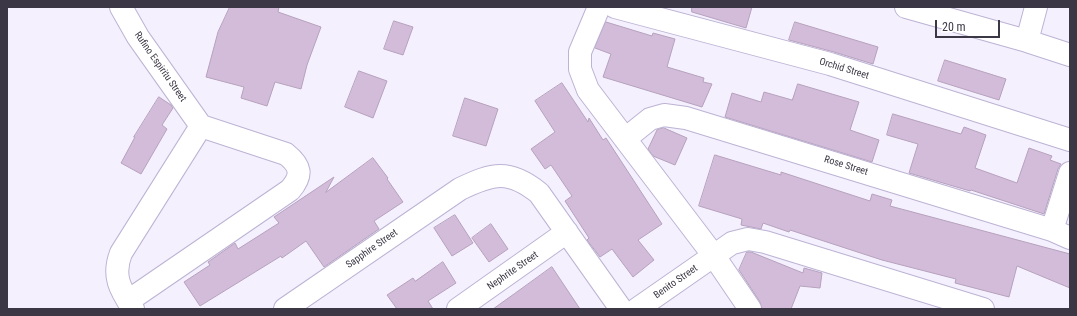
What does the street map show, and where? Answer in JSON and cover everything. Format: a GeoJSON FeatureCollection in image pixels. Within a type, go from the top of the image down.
{"type":"FeatureCollection","features":[{"type":"Feature","properties":{"kind":"street","name":"Rufino Espiritu Street"},"geometry":{"type":"LineString","coordinates":[[121,7],[138,37],[201,126]]}},
{"type":"Feature","properties":{"kind":"street"},"geometry":{"type":"LineString","coordinates":[[599,7],[580,52],[580,69],[588,90],[714,256],[750,309]]}},
{"type":"Feature","properties":{"kind":"street","name":"Orchid Street"},"geometry":{"type":"LineString","coordinates":[[615,7],[830,64],[1070,140]]}},
{"type":"Feature","properties":{"kind":"street"},"geometry":{"type":"LineString","coordinates":[[906,7],[1027,41],[1070,55]]}},
{"type":"Feature","properties":{"kind":"street"},"geometry":{"type":"LineString","coordinates":[[1027,41],[1036,7]]}},
{"type":"Feature","properties":{"kind":"street","name":"Rose Street"},"geometry":{"type":"LineString","coordinates":[[626,139],[650,119],[664,115],[686,118],[1061,234]]}},
{"type":"Feature","properties":{"kind":"street"},"geometry":{"type":"LineString","coordinates":[[201,126],[286,154],[294,161],[299,171],[298,182],[290,190],[130,305],[116,275],[117,264],[121,253],[201,126]]}},
{"type":"Feature","properties":{"kind":"street"},"geometry":{"type":"LineString","coordinates":[[1061,234],[1070,173]]}},
{"type":"Feature","properties":{"kind":"street","name":"Sapphire Street"},"geometry":{"type":"LineString","coordinates":[[285,309],[460,189],[482,178],[507,176],[527,183],[539,193],[621,309]]}},
{"type":"Feature","properties":{"kind":"street","name":"Nephrite Street"},"geometry":{"type":"LineString","coordinates":[[458,309],[567,232]]}},
{"type":"Feature","properties":{"kind":"street","name":"Benito Street"},"geometry":{"type":"LineString","coordinates":[[637,309],[732,243],[748,239],[766,242],[983,309]]}},
{"type":"Feature","properties":{"kind":"building"},"geometry":{"type":"Polygon","coordinates":[[[230,7],[279,7],[278,12],[321,27],[307,65],[301,89],[275,82],[267,106],[241,98],[244,87],[206,77],[218,32],[230,7]]]}},
{"type":"Feature","properties":{"kind":"building"},"geometry":{"type":"Polygon","coordinates":[[[692,7],[752,7],[746,28],[692,12],[692,7]]]}},
{"type":"Feature","properties":{"kind":"building"},"geometry":{"type":"Polygon","coordinates":[[[394,21],[413,27],[403,55],[384,49],[394,21]]]}},
{"type":"Feature","properties":{"kind":"building"},"geometry":{"type":"Polygon","coordinates":[[[606,22],[652,36],[653,33],[675,39],[667,67],[704,78],[703,82],[712,84],[702,107],[603,77],[611,54],[595,48],[606,22]]]}},
{"type":"Feature","properties":{"kind":"building"},"geometry":{"type":"Polygon","coordinates":[[[795,22],[878,47],[873,64],[789,40],[795,22]]]}},
{"type":"Feature","properties":{"kind":"building"},"geometry":{"type":"Polygon","coordinates":[[[945,60],[1006,79],[999,100],[938,81],[945,60]]]}},
{"type":"Feature","properties":{"kind":"building"},"geometry":{"type":"Polygon","coordinates":[[[359,71],[387,81],[373,118],[345,107],[359,71]]]}},
{"type":"Feature","properties":{"kind":"building"},"geometry":{"type":"Polygon","coordinates":[[[562,83],[588,122],[589,118],[603,140],[606,138],[662,224],[638,240],[654,260],[633,277],[612,249],[600,257],[587,240],[589,238],[565,201],[572,196],[551,165],[545,169],[531,149],[555,132],[535,101],[562,83]]]}},
{"type":"Feature","properties":{"kind":"building"},"geometry":{"type":"Polygon","coordinates":[[[798,84],[859,102],[850,130],[879,140],[872,162],[725,117],[732,93],[761,102],[764,92],[792,100],[798,84]]]}},
{"type":"Feature","properties":{"kind":"building"},"geometry":{"type":"Polygon","coordinates":[[[159,97],[173,108],[162,125],[167,129],[141,174],[121,163],[134,137],[159,97]]]}},
{"type":"Feature","properties":{"kind":"building"},"geometry":{"type":"Polygon","coordinates":[[[465,98],[498,109],[486,146],[453,136],[465,98]]]}},
{"type":"Feature","properties":{"kind":"building"},"geometry":{"type":"Polygon","coordinates":[[[893,114],[961,134],[964,127],[986,135],[975,168],[1017,183],[1029,148],[1052,156],[1050,160],[1061,164],[1058,169],[1044,214],[971,190],[970,191],[909,173],[918,144],[887,135],[893,114]]]}},
{"type":"Feature","properties":{"kind":"building"},"geometry":{"type":"Polygon","coordinates":[[[664,128],[687,138],[675,165],[653,156],[648,149],[657,130],[664,128]]]}},
{"type":"Feature","properties":{"kind":"building"},"geometry":{"type":"Polygon","coordinates":[[[715,155],[781,175],[781,172],[870,201],[872,194],[892,200],[890,206],[1070,254],[1070,288],[1017,266],[1009,297],[955,283],[956,279],[882,260],[790,230],[789,232],[763,223],[761,229],[741,225],[742,219],[699,206],[715,155]]]}},
{"type":"Feature","properties":{"kind":"building"},"geometry":{"type":"Polygon","coordinates":[[[373,158],[403,202],[374,221],[379,229],[324,267],[306,241],[282,258],[281,256],[200,306],[184,282],[210,265],[208,262],[235,243],[238,249],[279,223],[274,217],[334,177],[326,192],[373,158]]]}},
{"type":"Feature","properties":{"kind":"building"},"geometry":{"type":"Polygon","coordinates":[[[455,215],[473,243],[452,256],[434,228],[455,215]]]}},
{"type":"Feature","properties":{"kind":"building"},"geometry":{"type":"Polygon","coordinates":[[[491,224],[508,249],[489,262],[472,238],[491,224]]]}},
{"type":"Feature","properties":{"kind":"building"},"geometry":{"type":"Polygon","coordinates":[[[747,252],[751,252],[803,273],[804,268],[822,273],[820,288],[800,286],[791,309],[762,309],[760,302],[739,270],[747,252]]]}},
{"type":"Feature","properties":{"kind":"building"},"geometry":{"type":"Polygon","coordinates":[[[443,262],[456,283],[428,301],[433,309],[397,309],[387,295],[413,278],[415,281],[443,262]]]}},
{"type":"Feature","properties":{"kind":"building"},"geometry":{"type":"Polygon","coordinates":[[[552,267],[580,309],[493,309],[514,294],[552,267]]]}}]}
